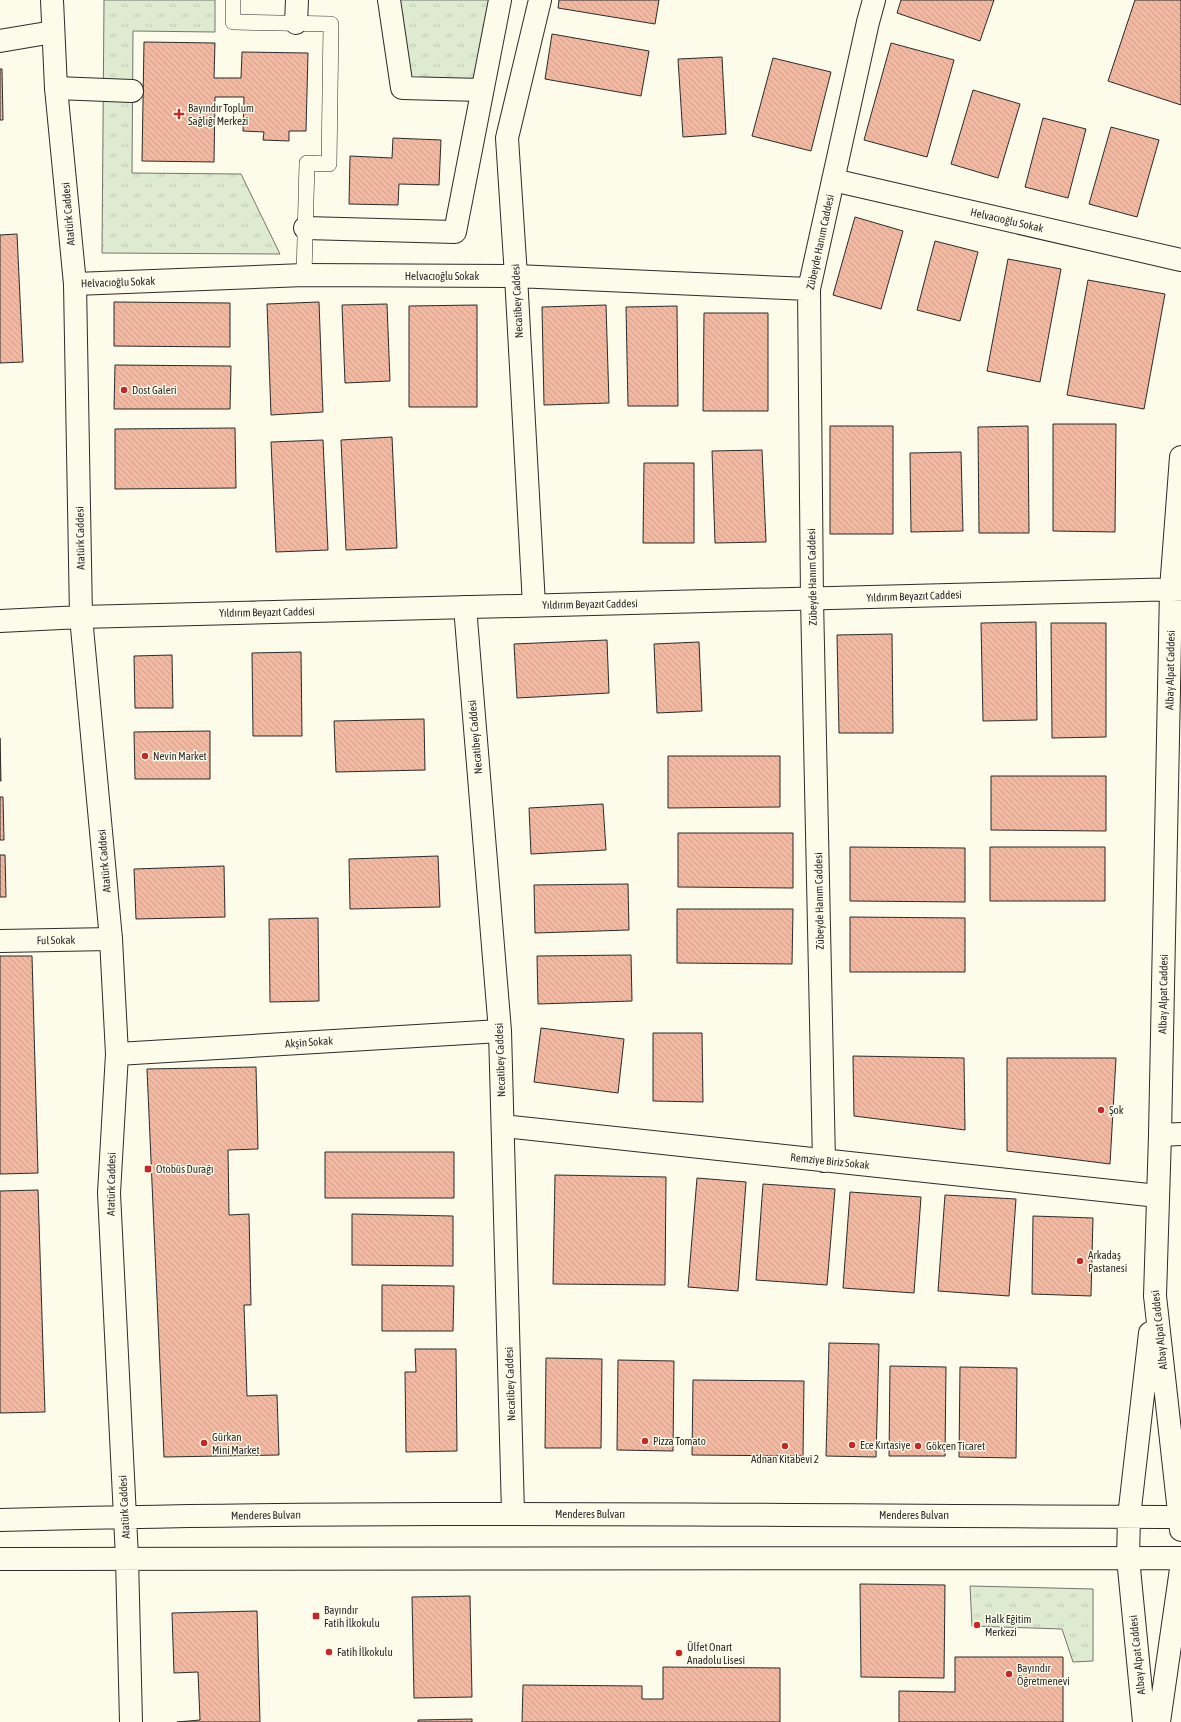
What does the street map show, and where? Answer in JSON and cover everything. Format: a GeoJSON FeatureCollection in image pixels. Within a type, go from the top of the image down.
{"type":"FeatureCollection","features":[{"type":"Feature","properties":{"kind":"street","name":"Atatürk Caddesi"},"geometry":{"type":"LineString","coordinates":[[52,0],[56,88],[75,284],[81,617],[112,939],[117,1054],[109,1193],[127,1558],[131,1722]]}},
{"type":"Feature","properties":{"kind":"street"},"geometry":{"type":"LineString","coordinates":[[296,23],[297,0]]}},
{"type":"Feature","properties":{"kind":"street"},"geometry":{"type":"LineString","coordinates":[[389,0],[402,88],[482,90]]}},
{"type":"Feature","properties":{"kind":"street"},"geometry":{"type":"LineString","coordinates":[[305,228],[455,232],[500,0]]}},
{"type":"Feature","properties":{"kind":"street","name":"Necatibey Caddesi"},"geometry":{"type":"LineString","coordinates":[[534,605],[507,138],[540,0]]}},
{"type":"Feature","properties":{"kind":"street","name":"Zübeyde Hanım Caddesi"},"geometry":{"type":"LineString","coordinates":[[824,1161],[812,599],[809,289],[874,0]]}},
{"type":"Feature","properties":{"kind":"street"},"geometry":{"type":"LineString","coordinates":[[0,41],[54,32]]}},
{"type":"Feature","properties":{"kind":"street"},"geometry":{"type":"LineString","coordinates":[[56,88],[132,91]]}},
{"type":"Feature","properties":{"kind":"street","name":"Helvacıoğlu Sokak"},"geometry":{"type":"LineString","coordinates":[[833,180],[1181,260]]}},
{"type":"Feature","properties":{"kind":"street","name":"Helvacıoğlu Sokak"},"geometry":{"type":"LineString","coordinates":[[75,284],[304,275],[516,276],[809,289]]}},
{"type":"Feature","properties":{"kind":"street","name":"Albay Alpat Caddesi"},"geometry":{"type":"LineString","coordinates":[[1144,1722],[1128,1558],[1129,1517],[1154,1296],[1158,1196],[1171,1134],[1176,589],[1181,457]]}},
{"type":"Feature","properties":{"kind":"street","name":"Yıldırım Beyazıt Caddesi"},"geometry":{"type":"LineString","coordinates":[[0,621],[81,617],[1176,589]]}},
{"type":"Feature","properties":{"kind":"street","name":"Necatibey Caddesi"},"geometry":{"type":"LineString","coordinates":[[465,607],[500,1031],[513,1513]]}},
{"type":"Feature","properties":{"kind":"street","name":"Ful Sokak"},"geometry":{"type":"LineString","coordinates":[[0,941],[112,939]]}},
{"type":"Feature","properties":{"kind":"street","name":"Akşin Sokak"},"geometry":{"type":"LineString","coordinates":[[117,1054],[500,1031]]}},
{"type":"Feature","properties":{"kind":"street","name":"Remziye Biriz Sokak"},"geometry":{"type":"LineString","coordinates":[[502,1126],[1158,1196]]}},
{"type":"Feature","properties":{"kind":"street","name":"Albay Alpat Caddesi"},"geometry":{"type":"LineString","coordinates":[[1154,1296],[1181,1521]]}},
{"type":"Feature","properties":{"kind":"street","name":"Menderes Bulvarı"},"geometry":{"type":"LineString","coordinates":[[0,1520],[124,1517],[513,1513],[1129,1517],[1181,1521]]}},
{"type":"Feature","properties":{"kind":"street"},"geometry":{"type":"LineString","coordinates":[[0,1559],[1181,1558]]}},
{"type":"Feature","properties":{"kind":"street","name":"Albay Alpat Caddesi"},"geometry":{"type":"LineString","coordinates":[[1158,1722],[1181,1569]]}},
{"type":"Feature","properties":{"kind":"lane"},"geometry":{"type":"LineString","coordinates":[[233,0],[233,22],[331,24],[329,164],[307,163],[304,275]]}},
{"type":"Feature","properties":{"kind":"green space"},"geometry":{"type":"Polygon","coordinates":[[[104,0],[215,0],[215,32],[133,31],[132,173],[241,174],[280,254],[102,253],[104,0]]]}},
{"type":"Feature","properties":{"kind":"green space"},"geometry":{"type":"Polygon","coordinates":[[[389,0],[500,0],[482,90],[402,88],[389,0]]]}},
{"type":"Feature","properties":{"kind":"green space"},"geometry":{"type":"Polygon","coordinates":[[[970,1586],[1093,1589],[1093,1661],[1073,1662],[1062,1629],[972,1626],[970,1586]]]}},
{"type":"Feature","properties":{"kind":"building"},"geometry":{"type":"Polygon","coordinates":[[[559,0],[659,0],[655,24],[558,8],[559,0]]]}},
{"type":"Feature","properties":{"kind":"building"},"geometry":{"type":"Polygon","coordinates":[[[901,0],[994,0],[980,41],[897,13],[901,0]]]}},
{"type":"Feature","properties":{"kind":"building"},"geometry":{"type":"Polygon","coordinates":[[[1135,0],[1181,0],[1181,105],[1108,81],[1135,0]]]}},
{"type":"Feature","properties":{"kind":"building"},"geometry":{"type":"Polygon","coordinates":[[[552,34],[649,51],[641,96],[545,79],[552,34]]]}},
{"type":"Feature","properties":{"kind":"building","name":"Bayındır Toplum Sağlığı Merkezi"},"geometry":{"type":"Polygon","coordinates":[[[144,42],[215,43],[214,78],[241,78],[242,52],[308,53],[306,131],[289,131],[289,141],[263,140],[264,132],[243,131],[244,97],[215,97],[214,162],[142,161],[144,42]]]}},
{"type":"Feature","properties":{"kind":"building"},"geometry":{"type":"Polygon","coordinates":[[[891,43],[954,60],[927,157],[864,140],[891,43]]]}},
{"type":"Feature","properties":{"kind":"building"},"geometry":{"type":"Polygon","coordinates":[[[722,57],[726,134],[683,137],[678,59],[722,57]]]}},
{"type":"Feature","properties":{"kind":"building"},"geometry":{"type":"Polygon","coordinates":[[[773,58],[831,72],[811,151],[752,136],[773,58]]]}},
{"type":"Feature","properties":{"kind":"building"},"geometry":{"type":"Polygon","coordinates":[[[0,69],[2,69],[3,120],[0,120],[0,69]]]}},
{"type":"Feature","properties":{"kind":"building"},"geometry":{"type":"Polygon","coordinates":[[[973,90],[1020,104],[998,178],[951,164],[973,90]]]}},
{"type":"Feature","properties":{"kind":"building"},"geometry":{"type":"Polygon","coordinates":[[[1043,118],[1086,129],[1068,198],[1025,187],[1043,118]]]}},
{"type":"Feature","properties":{"kind":"building"},"geometry":{"type":"Polygon","coordinates":[[[1111,127],[1159,140],[1137,217],[1089,204],[1111,127]]]}},
{"type":"Feature","properties":{"kind":"building"},"geometry":{"type":"Polygon","coordinates":[[[393,138],[441,140],[439,185],[399,184],[398,205],[349,204],[350,156],[392,158],[393,138]]]}},
{"type":"Feature","properties":{"kind":"building"},"geometry":{"type":"Polygon","coordinates":[[[855,217],[903,231],[881,309],[833,295],[855,217]]]}},
{"type":"Feature","properties":{"kind":"building"},"geometry":{"type":"Polygon","coordinates":[[[17,234],[23,362],[0,363],[0,235],[17,234]]]}},
{"type":"Feature","properties":{"kind":"building"},"geometry":{"type":"Polygon","coordinates":[[[935,241],[978,252],[960,321],[917,310],[935,241]]]}},
{"type":"Feature","properties":{"kind":"building"},"geometry":{"type":"Polygon","coordinates":[[[1008,259],[1061,269],[1040,382],[987,371],[1008,259]]]}},
{"type":"Feature","properties":{"kind":"building"},"geometry":{"type":"Polygon","coordinates":[[[1088,280],[1165,294],[1144,409],[1067,395],[1088,280]]]}},
{"type":"Feature","properties":{"kind":"building"},"geometry":{"type":"Polygon","coordinates":[[[114,302],[230,303],[230,347],[114,346],[114,302]]]}},
{"type":"Feature","properties":{"kind":"building"},"geometry":{"type":"Polygon","coordinates":[[[319,302],[323,412],[271,415],[267,304],[319,302]]]}},
{"type":"Feature","properties":{"kind":"building"},"geometry":{"type":"Polygon","coordinates":[[[387,304],[390,381],[345,383],[342,305],[387,304]]]}},
{"type":"Feature","properties":{"kind":"building"},"geometry":{"type":"Polygon","coordinates":[[[477,305],[477,407],[409,407],[409,306],[477,305]]]}},
{"type":"Feature","properties":{"kind":"building"},"geometry":{"type":"Polygon","coordinates":[[[606,305],[609,403],[544,405],[542,307],[606,305]]]}},
{"type":"Feature","properties":{"kind":"building"},"geometry":{"type":"Polygon","coordinates":[[[677,306],[678,406],[628,406],[626,307],[677,306]]]}},
{"type":"Feature","properties":{"kind":"building"},"geometry":{"type":"Polygon","coordinates":[[[704,313],[768,313],[768,411],[703,411],[704,313]]]}},
{"type":"Feature","properties":{"kind":"building"},"geometry":{"type":"Polygon","coordinates":[[[115,365],[231,366],[230,409],[114,409],[115,365]]]}},
{"type":"Feature","properties":{"kind":"building"},"geometry":{"type":"Polygon","coordinates":[[[1053,424],[1116,424],[1115,532],[1053,531],[1053,424]]]}},
{"type":"Feature","properties":{"kind":"building"},"geometry":{"type":"Polygon","coordinates":[[[830,426],[893,426],[893,534],[830,534],[830,426]]]}},
{"type":"Feature","properties":{"kind":"building"},"geometry":{"type":"Polygon","coordinates":[[[1028,426],[1029,533],[979,533],[978,427],[1028,426]]]}},
{"type":"Feature","properties":{"kind":"building"},"geometry":{"type":"Polygon","coordinates":[[[235,428],[236,488],[115,489],[115,429],[235,428]]]}},
{"type":"Feature","properties":{"kind":"building"},"geometry":{"type":"Polygon","coordinates":[[[392,437],[397,548],[346,550],[341,440],[392,437]]]}},
{"type":"Feature","properties":{"kind":"building"},"geometry":{"type":"Polygon","coordinates":[[[323,440],[328,550],[276,552],[271,442],[323,440]]]}},
{"type":"Feature","properties":{"kind":"building"},"geometry":{"type":"Polygon","coordinates":[[[762,450],[766,542],[715,543],[712,451],[762,450]]]}},
{"type":"Feature","properties":{"kind":"building"},"geometry":{"type":"Polygon","coordinates":[[[961,452],[963,531],[911,532],[910,453],[961,452]]]}},
{"type":"Feature","properties":{"kind":"building"},"geometry":{"type":"Polygon","coordinates":[[[644,463],[694,463],[694,543],[643,543],[644,463]]]}},
{"type":"Feature","properties":{"kind":"building"},"geometry":{"type":"Polygon","coordinates":[[[1036,622],[1037,720],[983,721],[981,623],[1036,622]]]}},
{"type":"Feature","properties":{"kind":"building"},"geometry":{"type":"Polygon","coordinates":[[[1051,623],[1106,623],[1106,737],[1052,738],[1051,623]]]}},
{"type":"Feature","properties":{"kind":"building"},"geometry":{"type":"Polygon","coordinates":[[[892,634],[893,733],[839,733],[837,635],[892,634]]]}},
{"type":"Feature","properties":{"kind":"building"},"geometry":{"type":"Polygon","coordinates":[[[607,640],[609,693],[517,698],[514,644],[607,640]]]}},
{"type":"Feature","properties":{"kind":"building"},"geometry":{"type":"Polygon","coordinates":[[[699,642],[702,711],[657,713],[654,644],[699,642]]]}},
{"type":"Feature","properties":{"kind":"building"},"geometry":{"type":"Polygon","coordinates":[[[301,652],[302,736],[253,736],[252,653],[301,652]]]}},
{"type":"Feature","properties":{"kind":"building"},"geometry":{"type":"Polygon","coordinates":[[[172,655],[173,708],[135,708],[134,656],[172,655]]]}},
{"type":"Feature","properties":{"kind":"building"},"geometry":{"type":"Polygon","coordinates":[[[424,719],[425,770],[336,772],[334,721],[424,719]]]}},
{"type":"Feature","properties":{"kind":"building"},"geometry":{"type":"Polygon","coordinates":[[[210,731],[210,779],[135,779],[134,732],[210,731]]]}},
{"type":"Feature","properties":{"kind":"building"},"geometry":{"type":"Polygon","coordinates":[[[0,738],[1,781],[0,781],[0,738]]]}},
{"type":"Feature","properties":{"kind":"building"},"geometry":{"type":"Polygon","coordinates":[[[668,756],[780,756],[780,807],[668,808],[668,756]]]}},
{"type":"Feature","properties":{"kind":"building"},"geometry":{"type":"Polygon","coordinates":[[[991,776],[1106,776],[1106,831],[991,830],[991,776]]]}},
{"type":"Feature","properties":{"kind":"building"},"geometry":{"type":"Polygon","coordinates":[[[0,797],[3,797],[4,840],[0,840],[0,797]]]}},
{"type":"Feature","properties":{"kind":"building"},"geometry":{"type":"Polygon","coordinates":[[[603,804],[606,850],[531,854],[529,808],[603,804]]]}},
{"type":"Feature","properties":{"kind":"building"},"geometry":{"type":"Polygon","coordinates":[[[678,833],[793,833],[793,888],[678,887],[678,833]]]}},
{"type":"Feature","properties":{"kind":"building"},"geometry":{"type":"Polygon","coordinates":[[[850,847],[965,848],[965,902],[850,901],[850,847]]]}},
{"type":"Feature","properties":{"kind":"building"},"geometry":{"type":"Polygon","coordinates":[[[990,847],[1105,847],[1105,901],[990,901],[990,847]]]}},
{"type":"Feature","properties":{"kind":"building"},"geometry":{"type":"Polygon","coordinates":[[[0,855],[5,855],[6,897],[0,897],[0,855]]]}},
{"type":"Feature","properties":{"kind":"building"},"geometry":{"type":"Polygon","coordinates":[[[438,856],[440,907],[350,909],[349,859],[438,856]]]}},
{"type":"Feature","properties":{"kind":"building"},"geometry":{"type":"Polygon","coordinates":[[[224,866],[225,917],[136,919],[134,869],[224,866]]]}},
{"type":"Feature","properties":{"kind":"building"},"geometry":{"type":"Polygon","coordinates":[[[628,884],[629,930],[535,933],[534,885],[628,884]]]}},
{"type":"Feature","properties":{"kind":"building"},"geometry":{"type":"Polygon","coordinates":[[[677,909],[793,909],[792,964],[677,963],[677,909]]]}},
{"type":"Feature","properties":{"kind":"building"},"geometry":{"type":"Polygon","coordinates":[[[850,917],[965,918],[965,972],[850,972],[850,917]]]}},
{"type":"Feature","properties":{"kind":"building"},"geometry":{"type":"Polygon","coordinates":[[[318,918],[319,1001],[270,1002],[269,919],[318,918]]]}},
{"type":"Feature","properties":{"kind":"building"},"geometry":{"type":"Polygon","coordinates":[[[631,955],[632,1001],[538,1004],[537,956],[631,955]]]}},
{"type":"Feature","properties":{"kind":"building"},"geometry":{"type":"Polygon","coordinates":[[[0,956],[32,956],[38,1173],[0,1174],[0,956]]]}},
{"type":"Feature","properties":{"kind":"building"},"geometry":{"type":"Polygon","coordinates":[[[541,1028],[624,1039],[618,1093],[534,1082],[541,1028]]]}},
{"type":"Feature","properties":{"kind":"building"},"geometry":{"type":"Polygon","coordinates":[[[653,1033],[702,1033],[703,1102],[653,1101],[653,1033]]]}},
{"type":"Feature","properties":{"kind":"building"},"geometry":{"type":"Polygon","coordinates":[[[853,1056],[964,1058],[965,1130],[854,1116],[853,1056]]]}},
{"type":"Feature","properties":{"kind":"building"},"geometry":{"type":"Polygon","coordinates":[[[1007,1058],[1116,1058],[1110,1164],[1007,1151],[1007,1058]]]}},
{"type":"Feature","properties":{"kind":"building"},"geometry":{"type":"Polygon","coordinates":[[[256,1067],[258,1149],[228,1150],[229,1215],[249,1214],[251,1305],[244,1305],[247,1396],[277,1395],[279,1455],[164,1457],[147,1069],[256,1067]]]}},
{"type":"Feature","properties":{"kind":"building"},"geometry":{"type":"Polygon","coordinates":[[[325,1152],[454,1152],[454,1198],[325,1198],[325,1152]]]}},
{"type":"Feature","properties":{"kind":"building"},"geometry":{"type":"Polygon","coordinates":[[[555,1175],[666,1177],[665,1285],[553,1284],[555,1175]]]}},
{"type":"Feature","properties":{"kind":"building"},"geometry":{"type":"Polygon","coordinates":[[[697,1178],[746,1182],[738,1291],[688,1287],[697,1178]]]}},
{"type":"Feature","properties":{"kind":"building"},"geometry":{"type":"Polygon","coordinates":[[[763,1184],[835,1189],[827,1285],[756,1280],[763,1184]]]}},
{"type":"Feature","properties":{"kind":"building"},"geometry":{"type":"Polygon","coordinates":[[[38,1190],[45,1412],[0,1413],[0,1191],[38,1190]]]}},
{"type":"Feature","properties":{"kind":"building"},"geometry":{"type":"Polygon","coordinates":[[[850,1192],[921,1197],[914,1293],[843,1288],[850,1192]]]}},
{"type":"Feature","properties":{"kind":"building"},"geometry":{"type":"Polygon","coordinates":[[[945,1195],[1016,1199],[1009,1296],[938,1291],[945,1195]]]}},
{"type":"Feature","properties":{"kind":"building"},"geometry":{"type":"Polygon","coordinates":[[[352,1214],[453,1216],[453,1266],[352,1265],[352,1214]]]}},
{"type":"Feature","properties":{"kind":"building"},"geometry":{"type":"Polygon","coordinates":[[[1033,1216],[1093,1218],[1091,1296],[1032,1294],[1033,1216]]]}},
{"type":"Feature","properties":{"kind":"building"},"geometry":{"type":"Polygon","coordinates":[[[382,1285],[454,1286],[453,1331],[382,1331],[382,1285]]]}},
{"type":"Feature","properties":{"kind":"building"},"geometry":{"type":"Polygon","coordinates":[[[829,1343],[879,1344],[876,1457],[826,1456],[829,1343]]]}},
{"type":"Feature","properties":{"kind":"building"},"geometry":{"type":"Polygon","coordinates":[[[415,1349],[456,1349],[457,1451],[406,1452],[405,1372],[416,1372],[415,1349]]]}},
{"type":"Feature","properties":{"kind":"building"},"geometry":{"type":"Polygon","coordinates":[[[546,1358],[602,1359],[601,1448],[545,1448],[546,1358]]]}},
{"type":"Feature","properties":{"kind":"building"},"geometry":{"type":"Polygon","coordinates":[[[618,1360],[674,1361],[673,1451],[617,1450],[618,1360]]]}},
{"type":"Feature","properties":{"kind":"building"},"geometry":{"type":"Polygon","coordinates":[[[890,1366],[946,1367],[945,1456],[889,1456],[890,1366]]]}},
{"type":"Feature","properties":{"kind":"building"},"geometry":{"type":"Polygon","coordinates":[[[960,1367],[1017,1368],[1016,1458],[959,1457],[960,1367]]]}},
{"type":"Feature","properties":{"kind":"building"},"geometry":{"type":"Polygon","coordinates":[[[693,1380],[804,1381],[803,1456],[692,1455],[693,1380]]]}},
{"type":"Feature","properties":{"kind":"building"},"geometry":{"type":"Polygon","coordinates":[[[860,1584],[945,1585],[944,1678],[861,1677],[860,1584]]]}},
{"type":"Feature","properties":{"kind":"building"},"geometry":{"type":"Polygon","coordinates":[[[470,1596],[472,1697],[414,1698],[412,1597],[470,1596]]]}},
{"type":"Feature","properties":{"kind":"building"},"geometry":{"type":"Polygon","coordinates":[[[257,1611],[260,1722],[177,1722],[200,1720],[198,1672],[174,1673],[172,1613],[257,1611]]]}},
{"type":"Feature","properties":{"kind":"building","name":"Bayındır Öğretmenevi"},"geometry":{"type":"Polygon","coordinates":[[[955,1657],[1063,1657],[1063,1722],[899,1722],[899,1691],[955,1692],[955,1657]]]}},
{"type":"Feature","properties":{"kind":"building"},"geometry":{"type":"Polygon","coordinates":[[[663,1667],[780,1668],[780,1722],[522,1722],[523,1685],[642,1686],[642,1699],[663,1699],[663,1667]]]}},
{"type":"Feature","properties":{"kind":"building"},"geometry":{"type":"Polygon","coordinates":[[[472,1719],[472,1722],[418,1722],[418,1720],[472,1719]]]}},
{"type":"Feature","properties":{"kind":"place","name":"Bayındır Toplum Sağlığı Merkezi"},"geometry":{"type":"Point","coordinates":[179,114]}},
{"type":"Feature","properties":{"kind":"place","name":"Dost Galeri"},"geometry":{"type":"Point","coordinates":[124,390]}},
{"type":"Feature","properties":{"kind":"place","name":"Nevin Market"},"geometry":{"type":"Point","coordinates":[145,756]}},
{"type":"Feature","properties":{"kind":"place","name":"Şok"},"geometry":{"type":"Point","coordinates":[1101,1110]}},
{"type":"Feature","properties":{"kind":"place","name":"Otobüs Durağı"},"geometry":{"type":"Point","coordinates":[148,1169]}},
{"type":"Feature","properties":{"kind":"place","name":"Arkadaş Pastanesi"},"geometry":{"type":"Point","coordinates":[1080,1261]}},
{"type":"Feature","properties":{"kind":"place","name":"Pizza Tomato"},"geometry":{"type":"Point","coordinates":[645,1441]}},
{"type":"Feature","properties":{"kind":"place","name":"Gürkan Mini Market"},"geometry":{"type":"Point","coordinates":[204,1443]}},
{"type":"Feature","properties":{"kind":"place","name":"Ece Kırtasiye"},"geometry":{"type":"Point","coordinates":[852,1445]}},
{"type":"Feature","properties":{"kind":"place","name":"Adnan Kitabevi 2"},"geometry":{"type":"Point","coordinates":[785,1446]}},
{"type":"Feature","properties":{"kind":"place","name":"Gökçen Ticaret"},"geometry":{"type":"Point","coordinates":[918,1446]}},
{"type":"Feature","properties":{"kind":"place","name":"Bayındır Fatih İlkokulu"},"geometry":{"type":"Point","coordinates":[316,1616]}},
{"type":"Feature","properties":{"kind":"place","name":"Halk Eğitim Merkezi"},"geometry":{"type":"Point","coordinates":[977,1625]}},
{"type":"Feature","properties":{"kind":"place","name":"Fatih İlkokulu"},"geometry":{"type":"Point","coordinates":[329,1652]}},
{"type":"Feature","properties":{"kind":"place","name":"Ülfet Onart Anadolu Lisesi"},"geometry":{"type":"Point","coordinates":[679,1653]}},
{"type":"Feature","properties":{"kind":"place","name":"Bayındır Öğretmenevi"},"geometry":{"type":"Point","coordinates":[1009,1674]}}]}
